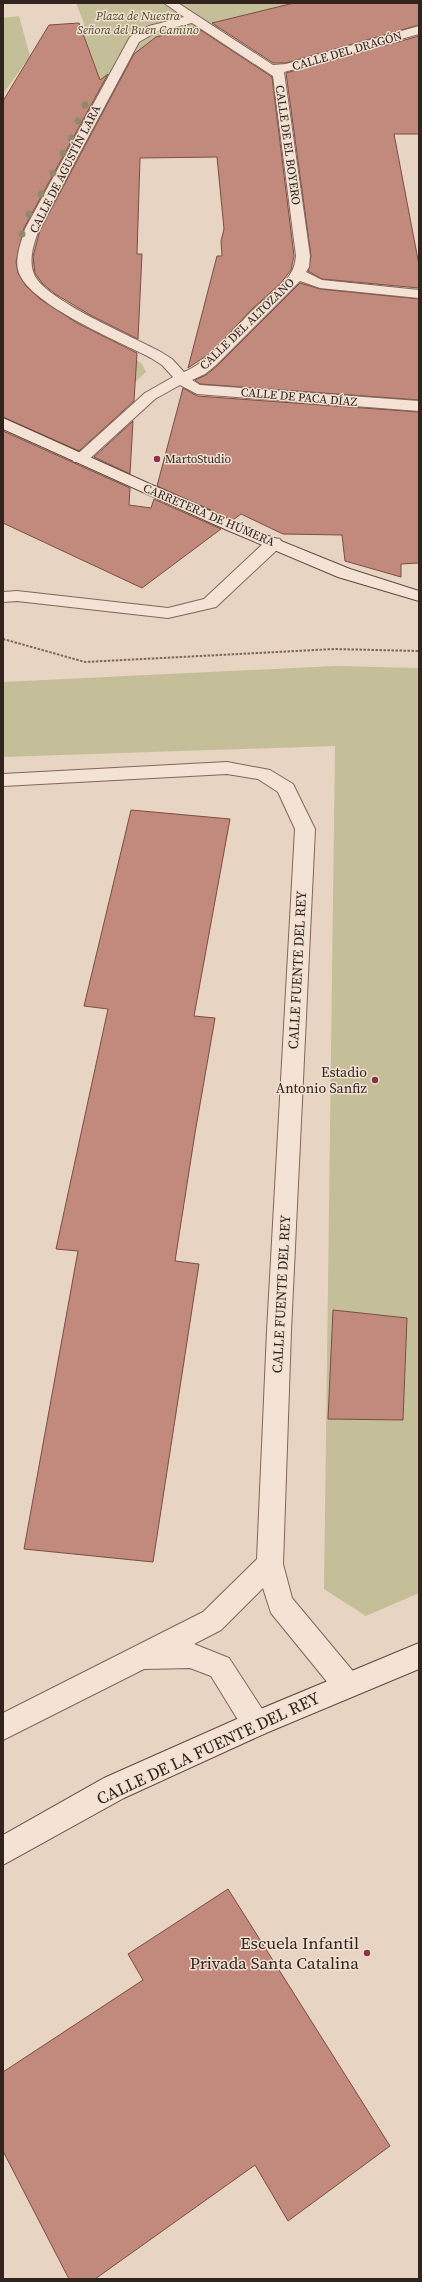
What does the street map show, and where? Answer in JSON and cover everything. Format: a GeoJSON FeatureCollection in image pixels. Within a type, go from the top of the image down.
{"type":"FeatureCollection","features":[{"type":"Feature","properties":{"kind":"street","name":"CALLE DE EL BOYERO"},"geometry":{"type":"LineString","coordinates":[[170,3],[274,68],[279,74],[303,256],[299,274]]}},
{"type":"Feature","properties":{"kind":"street","name":"CALLE DE AGUSTÍN LARA"},"geometry":{"type":"LineString","coordinates":[[181,380],[169,364],[158,357],[50,300],[29,279],[24,266],[24,257],[32,229],[134,40],[139,34],[192,18]]}},
{"type":"Feature","properties":{"kind":"street","name":"CALLE DEL DRAGÓN"},"geometry":{"type":"LineString","coordinates":[[274,68],[287,68],[419,30]]}},
{"type":"Feature","properties":{"kind":"street","name":"CALLE DEL ALTOZANO"},"geometry":{"type":"LineString","coordinates":[[80,459],[150,396],[163,388],[200,371],[211,362],[299,274]]}},
{"type":"Feature","properties":{"kind":"street"},"geometry":{"type":"LineString","coordinates":[[299,274],[308,280],[320,284],[419,294]]}},
{"type":"Feature","properties":{"kind":"street","name":"CALLE DE PACA DÍAZ"},"geometry":{"type":"LineString","coordinates":[[181,380],[188,386],[197,389],[419,406]]}},
{"type":"Feature","properties":{"kind":"street","name":"CARRETERA DE HÚMERA"},"geometry":{"type":"LineString","coordinates":[[3,423],[233,527],[344,573],[419,596]]}},
{"type":"Feature","properties":{"kind":"street"},"geometry":{"type":"LineString","coordinates":[[3,597],[18,596],[168,613],[210,602],[274,543]]}},
{"type":"Feature","properties":{"kind":"street","name":"CALLE FUENTE DEL REY"},"geometry":{"type":"LineString","coordinates":[[3,780],[227,768],[263,774],[286,788],[305,830],[279,1331],[270,1564],[280,1604],[347,1685]]}},
{"type":"Feature","properties":{"kind":"street"},"geometry":{"type":"LineString","coordinates":[[3,1727],[140,1659],[212,1621],[270,1564]]}},
{"type":"Feature","properties":{"kind":"street"},"geometry":{"type":"LineString","coordinates":[[140,1659],[190,1655],[220,1666],[256,1724]]}},
{"type":"Feature","properties":{"kind":"street","name":"CALLE DE LA FUENTE DEL REY"},"geometry":{"type":"LineString","coordinates":[[3,1851],[114,1788],[256,1724],[419,1656]]}},
{"type":"Feature","properties":{"kind":"path"},"geometry":{"type":"LineString","coordinates":[[3,639],[85,662],[334,649],[419,651]]}},
{"type":"Feature","properties":{"kind":"green space","name":"Plaza de Nuestra Señora del Buen Camino"},"geometry":{"type":"Polygon","coordinates":[[[76,3],[283,3],[294,9],[204,33],[44,281],[61,311],[123,349],[142,364],[146,372],[90,423],[10,296],[3,241],[63,110],[84,23],[76,3]]]}},
{"type":"Feature","properties":{"kind":"green space"},"geometry":{"type":"Polygon","coordinates":[[[19,16],[30,56],[3,94],[3,18],[19,16]]]}},
{"type":"Feature","properties":{"kind":"green space","name":"Estadio Antonio Sanfiz"},"geometry":{"type":"Polygon","coordinates":[[[336,666],[419,668],[419,1593],[366,1616],[324,1589],[335,746],[3,757],[3,682],[336,666]]]}},
{"type":"Feature","properties":{"kind":"building"},"geometry":{"type":"Polygon","coordinates":[[[294,3],[419,3],[419,25],[286,63],[273,63],[212,23],[294,3]]]}},
{"type":"Feature","properties":{"kind":"building"},"geometry":{"type":"Polygon","coordinates":[[[79,23],[100,80],[108,74],[24,228],[16,262],[18,273],[26,286],[40,299],[77,323],[137,353],[134,401],[79,451],[3,417],[3,101],[49,25],[79,23]]]}},
{"type":"Feature","properties":{"kind":"building"},"geometry":{"type":"Polygon","coordinates":[[[196,27],[272,77],[294,256],[291,270],[280,284],[252,309],[212,352],[188,368],[217,256],[222,256],[221,241],[224,229],[217,157],[140,158],[137,254],[142,254],[138,339],[92,316],[55,294],[42,283],[35,273],[33,257],[40,230],[134,54],[156,37],[196,27]]]}},
{"type":"Feature","properties":{"kind":"building"},"geometry":{"type":"Polygon","coordinates":[[[419,36],[419,134],[394,134],[419,265],[419,288],[322,279],[308,271],[311,256],[286,73],[419,36]]]}},
{"type":"Feature","properties":{"kind":"building"},"geometry":{"type":"Polygon","coordinates":[[[300,283],[320,289],[419,299],[419,400],[200,384],[195,380],[206,375],[217,366],[300,283]]]}},
{"type":"Feature","properties":{"kind":"building"},"geometry":{"type":"Polygon","coordinates":[[[183,388],[197,396],[419,412],[419,563],[401,564],[401,577],[345,561],[342,535],[283,534],[241,514],[233,520],[157,486],[183,388]]]}},
{"type":"Feature","properties":{"kind":"building"},"geometry":{"type":"Polygon","coordinates":[[[133,421],[130,474],[94,457],[133,421]]]}},
{"type":"Feature","properties":{"kind":"building"},"geometry":{"type":"Polygon","coordinates":[[[3,431],[130,488],[129,505],[151,508],[154,499],[221,529],[142,588],[3,523],[3,431]]]}},
{"type":"Feature","properties":{"kind":"building"},"geometry":{"type":"Polygon","coordinates":[[[131,810],[230,819],[194,1016],[215,1018],[175,1261],[199,1264],[153,1562],[24,1549],[78,1251],[56,1249],[108,1009],[84,1006],[131,810]]]}},
{"type":"Feature","properties":{"kind":"building"},"geometry":{"type":"Polygon","coordinates":[[[333,1310],[407,1318],[403,1420],[328,1419],[333,1310]]]}},
{"type":"Feature","properties":{"kind":"building"},"geometry":{"type":"Polygon","coordinates":[[[228,1889],[390,2146],[288,2221],[255,2165],[95,2279],[69,2279],[3,2151],[3,2072],[143,1980],[128,1954],[228,1889]]]}},
{"type":"Feature","properties":{"kind":"place","name":"MartoStudio"},"geometry":{"type":"Point","coordinates":[157,459]}},
{"type":"Feature","properties":{"kind":"place","name":"Estadio Antonio Sanfiz"},"geometry":{"type":"Point","coordinates":[375,1080]}},
{"type":"Feature","properties":{"kind":"place","name":"Escuela Infantil Privada Santa Catalina"},"geometry":{"type":"Point","coordinates":[367,1953]}}]}
